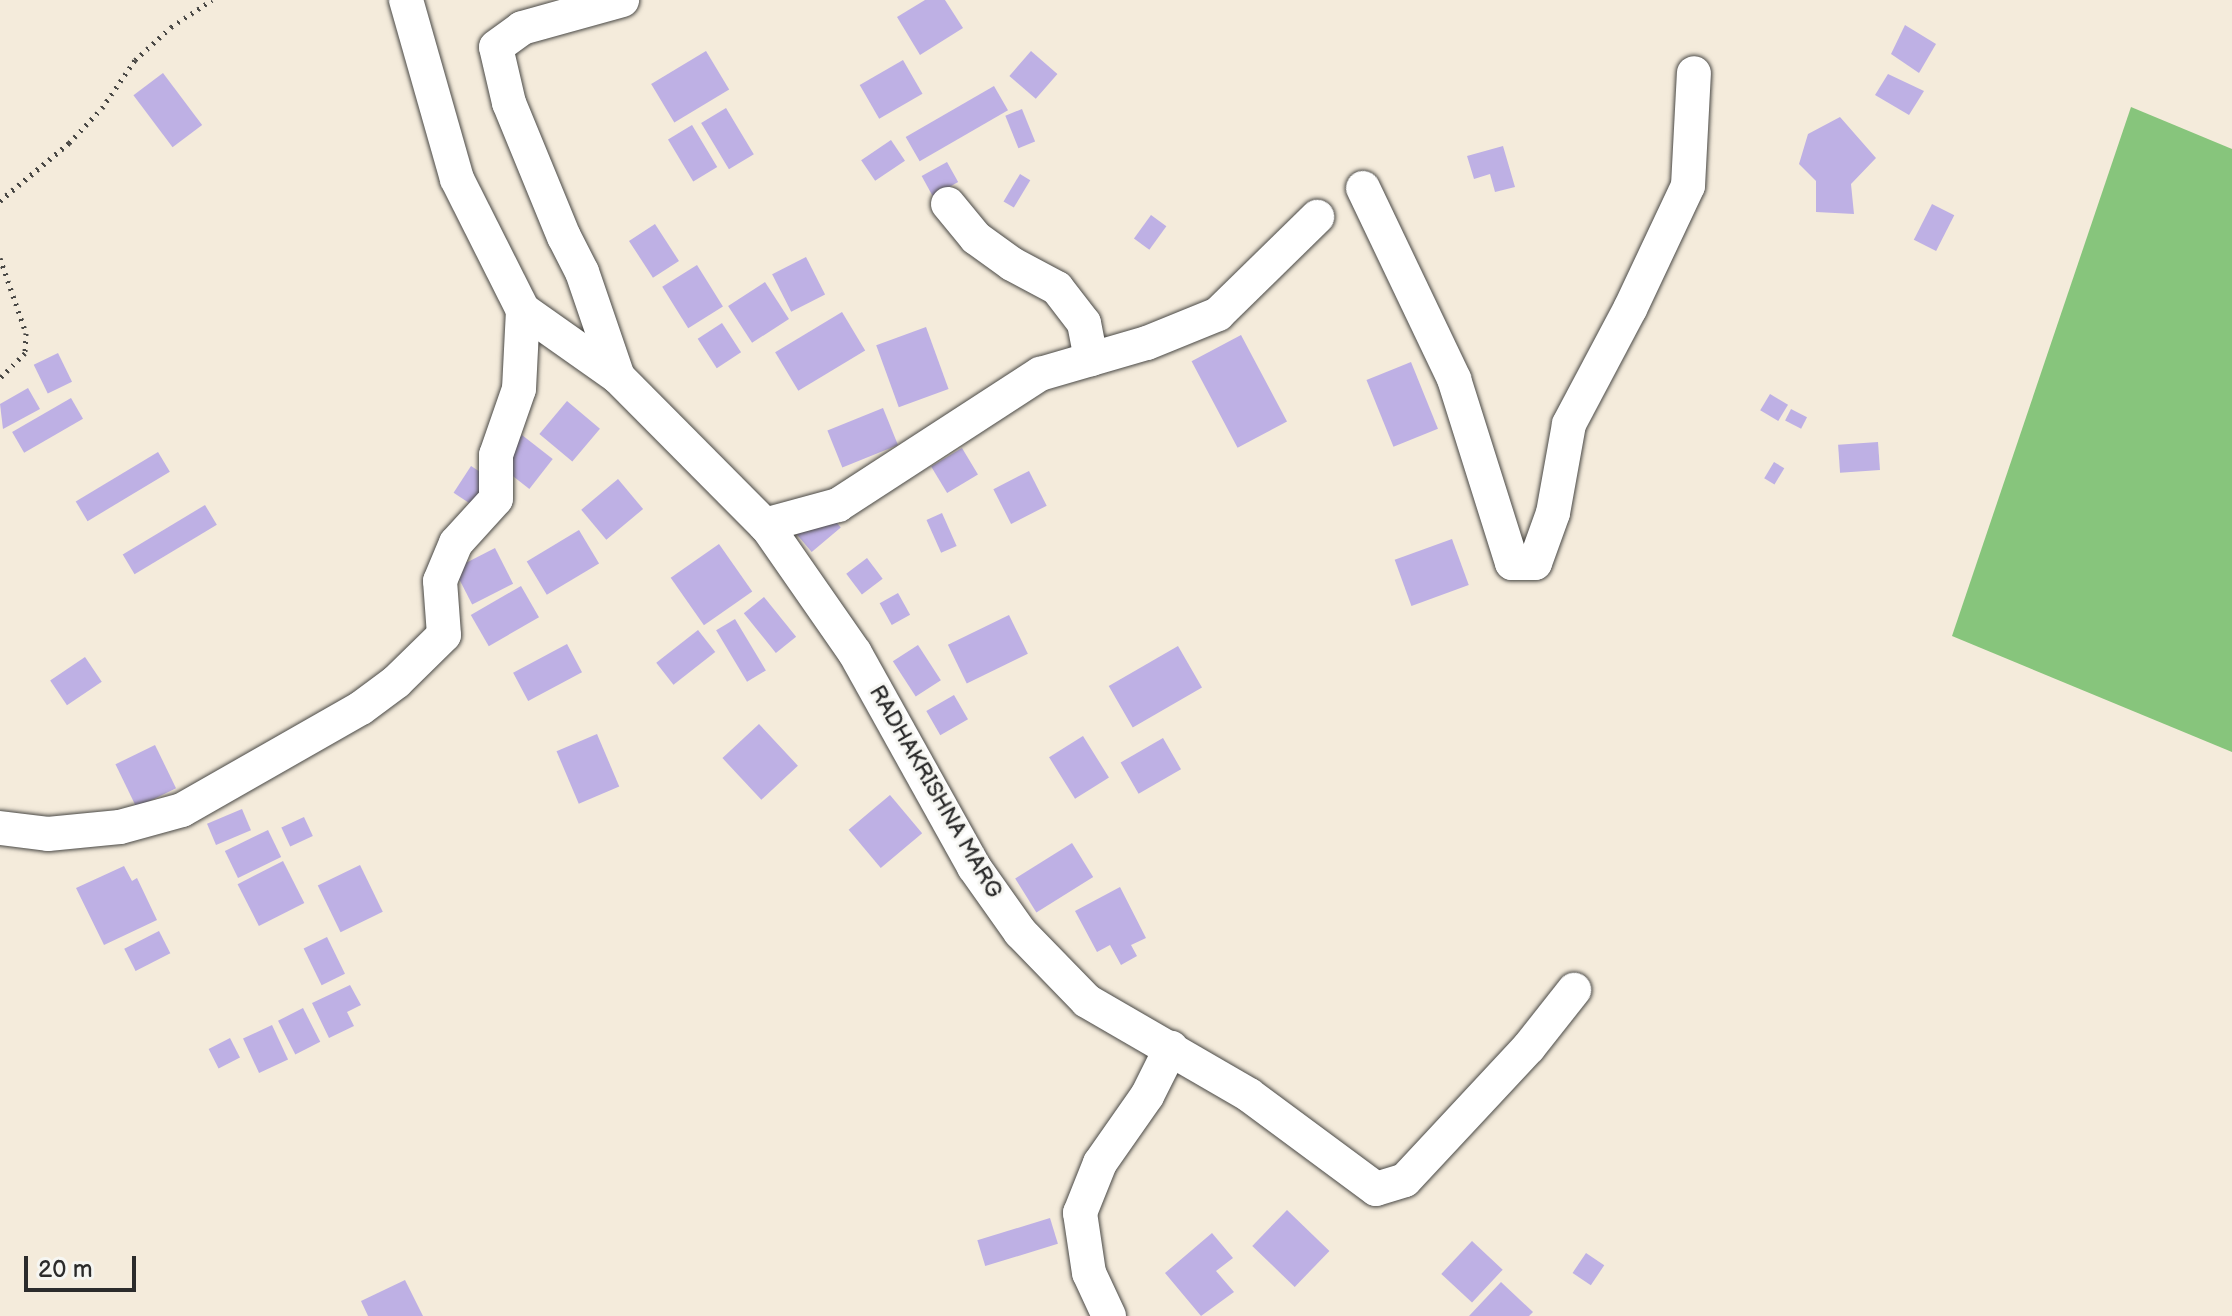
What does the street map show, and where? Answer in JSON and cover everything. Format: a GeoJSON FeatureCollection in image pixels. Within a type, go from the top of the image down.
{"type":"FeatureCollection","features":[{"type":"Feature","properties":{"kind":"street"},"geometry":{"type":"LineString","coordinates":[[0,828],[48,834],[120,827],[182,810],[361,708],[396,682],[444,635],[440,581],[456,543],[496,499],[496,455],[519,389],[523,310],[457,179],[406,0]]}},
{"type":"Feature","properties":{"kind":"street"},"geometry":{"type":"LineString","coordinates":[[618,377],[582,272],[564,237],[509,103],[496,47],[522,28],[622,0]]}},
{"type":"Feature","properties":{"kind":"street"},"geometry":{"type":"LineString","coordinates":[[1363,188],[1454,379],[1512,563],[1535,563],[1553,513],[1569,424],[1630,309],[1688,186],[1694,73]]}},
{"type":"Feature","properties":{"kind":"street"},"geometry":{"type":"LineString","coordinates":[[948,204],[976,238],[1012,264],[1057,288],[1084,323],[1091,359]]}},
{"type":"Feature","properties":{"kind":"street"},"geometry":{"type":"LineString","coordinates":[[765,525],[838,505],[1040,374],[1147,343],[1218,314],[1317,217]]}},
{"type":"Feature","properties":{"kind":"street","name":"RADHAKRISHNA MARG"},"geometry":{"type":"LineString","coordinates":[[523,310],[618,377],[765,525],[855,653],[974,867],[1020,932],[1087,1001],[1249,1095],[1376,1189],[1405,1180],[1529,1047],[1574,990]]}},
{"type":"Feature","properties":{"kind":"street"},"geometry":{"type":"LineString","coordinates":[[1109,1316],[1089,1273],[1080,1213],[1100,1163],[1147,1096],[1171,1048]]}},
{"type":"Feature","properties":{"kind":"path"},"geometry":{"type":"LineString","coordinates":[[2,199],[69,143],[102,108],[135,60],[171,27],[212,0]]}},
{"type":"Feature","properties":{"kind":"path"},"geometry":{"type":"LineString","coordinates":[[0,258],[26,333],[25,353],[0,378]]}},
{"type":"Feature","properties":{"kind":"green space"},"geometry":{"type":"Polygon","coordinates":[[[2131,107],[2232,149],[2232,752],[1952,636],[2131,107]]]}},
{"type":"Feature","properties":{"kind":"building"},"geometry":{"type":"Polygon","coordinates":[[[925,0],[945,0],[963,28],[920,55],[897,17],[925,0]]]}},
{"type":"Feature","properties":{"kind":"building"},"geometry":{"type":"Polygon","coordinates":[[[1905,25],[1936,44],[1919,73],[1891,54],[1905,25]]]}},
{"type":"Feature","properties":{"kind":"building"},"geometry":{"type":"Polygon","coordinates":[[[706,51],[729,90],[674,123],[651,84],[706,51]]]}},
{"type":"Feature","properties":{"kind":"building"},"geometry":{"type":"Polygon","coordinates":[[[1031,51],[1057,74],[1036,99],[1009,76],[1031,51]]]}},
{"type":"Feature","properties":{"kind":"building"},"geometry":{"type":"Polygon","coordinates":[[[903,60],[922,94],[879,119],[860,85],[903,60]]]}},
{"type":"Feature","properties":{"kind":"building"},"geometry":{"type":"Polygon","coordinates":[[[163,73],[202,125],[173,147],[133,95],[163,73]]]}},
{"type":"Feature","properties":{"kind":"building"},"geometry":{"type":"Polygon","coordinates":[[[1888,74],[1924,91],[1909,115],[1875,95],[1888,74]]]}},
{"type":"Feature","properties":{"kind":"building"},"geometry":{"type":"Polygon","coordinates":[[[994,86],[1008,110],[920,161],[906,137],[994,86]]]}},
{"type":"Feature","properties":{"kind":"building"},"geometry":{"type":"Polygon","coordinates":[[[726,108],[754,154],[729,169],[701,123],[726,108]]]}},
{"type":"Feature","properties":{"kind":"building"},"geometry":{"type":"Polygon","coordinates":[[[1022,109],[1035,141],[1018,148],[1005,116],[1022,109]]]}},
{"type":"Feature","properties":{"kind":"building"},"geometry":{"type":"Polygon","coordinates":[[[1840,117],[1876,158],[1851,184],[1854,214],[1816,212],[1816,181],[1799,164],[1808,134],[1840,117]]]}},
{"type":"Feature","properties":{"kind":"building"},"geometry":{"type":"Polygon","coordinates":[[[692,125],[717,167],[693,181],[668,139],[692,125]]]}},
{"type":"Feature","properties":{"kind":"building"},"geometry":{"type":"Polygon","coordinates":[[[891,140],[905,161],[875,181],[861,160],[891,140]]]}},
{"type":"Feature","properties":{"kind":"building"},"geometry":{"type":"Polygon","coordinates":[[[1503,146],[1515,187],[1495,192],[1490,174],[1474,179],[1467,156],[1503,146]]]}},
{"type":"Feature","properties":{"kind":"building"},"geometry":{"type":"Polygon","coordinates":[[[947,162],[958,182],[933,196],[922,176],[947,162]]]}},
{"type":"Feature","properties":{"kind":"building"},"geometry":{"type":"Polygon","coordinates":[[[1020,174],[1030,180],[1014,208],[1004,201],[1020,174]]]}},
{"type":"Feature","properties":{"kind":"building"},"geometry":{"type":"Polygon","coordinates":[[[1932,204],[1954,215],[1936,251],[1914,240],[1932,204]]]}},
{"type":"Feature","properties":{"kind":"building"},"geometry":{"type":"Polygon","coordinates":[[[1151,215],[1166,226],[1149,250],[1134,238],[1151,215]]]}},
{"type":"Feature","properties":{"kind":"building"},"geometry":{"type":"Polygon","coordinates":[[[655,224],[679,261],[653,278],[629,241],[655,224]]]}},
{"type":"Feature","properties":{"kind":"building"},"geometry":{"type":"Polygon","coordinates":[[[806,257],[825,294],[791,312],[772,274],[806,257]]]}},
{"type":"Feature","properties":{"kind":"building"},"geometry":{"type":"Polygon","coordinates":[[[697,265],[723,307],[688,328],[662,287],[697,265]]]}},
{"type":"Feature","properties":{"kind":"building"},"geometry":{"type":"Polygon","coordinates":[[[765,282],[789,319],[752,343],[728,306],[765,282]]]}},
{"type":"Feature","properties":{"kind":"building"},"geometry":{"type":"Polygon","coordinates":[[[842,312],[865,351],[798,391],[775,352],[842,312]]]}},
{"type":"Feature","properties":{"kind":"building"},"geometry":{"type":"Polygon","coordinates":[[[722,323],[741,352],[717,368],[698,339],[722,323]]]}},
{"type":"Feature","properties":{"kind":"building"},"geometry":{"type":"Polygon","coordinates":[[[926,327],[949,389],[899,407],[876,345],[926,327]]]}},
{"type":"Feature","properties":{"kind":"building"},"geometry":{"type":"Polygon","coordinates":[[[1241,335],[1287,422],[1238,448],[1192,361],[1241,335]]]}},
{"type":"Feature","properties":{"kind":"building"},"geometry":{"type":"Polygon","coordinates":[[[58,353],[72,382],[48,394],[34,365],[58,353]]]}},
{"type":"Feature","properties":{"kind":"building"},"geometry":{"type":"Polygon","coordinates":[[[1411,362],[1438,429],[1393,447],[1366,380],[1411,362]]]}},
{"type":"Feature","properties":{"kind":"building"},"geometry":{"type":"Polygon","coordinates":[[[28,388],[40,409],[3,429],[0,404],[28,388]]]}},
{"type":"Feature","properties":{"kind":"building"},"geometry":{"type":"Polygon","coordinates":[[[1770,394],[1788,405],[1778,421],[1760,410],[1770,394]]]}},
{"type":"Feature","properties":{"kind":"building"},"geometry":{"type":"Polygon","coordinates":[[[71,398],[83,419],[24,453],[12,432],[71,398]]]}},
{"type":"Feature","properties":{"kind":"building"},"geometry":{"type":"Polygon","coordinates":[[[567,401],[600,429],[572,462],[539,434],[567,401]]]}},
{"type":"Feature","properties":{"kind":"building"},"geometry":{"type":"Polygon","coordinates":[[[883,408],[898,445],[842,468],[827,430],[883,408]]]}},
{"type":"Feature","properties":{"kind":"building"},"geometry":{"type":"Polygon","coordinates":[[[1791,409],[1807,417],[1801,429],[1785,421],[1791,409]]]}},
{"type":"Feature","properties":{"kind":"building"},"geometry":{"type":"Polygon","coordinates":[[[522,435],[553,459],[529,489],[499,465],[522,435]]]}},
{"type":"Feature","properties":{"kind":"building"},"geometry":{"type":"Polygon","coordinates":[[[1878,442],[1880,470],[1840,473],[1838,445],[1878,442]]]}},
{"type":"Feature","properties":{"kind":"building"},"geometry":{"type":"Polygon","coordinates":[[[962,448],[978,475],[947,493],[931,467],[962,448]]]}},
{"type":"Feature","properties":{"kind":"building"},"geometry":{"type":"Polygon","coordinates":[[[158,452],[170,472],[88,521],[76,501],[158,452]]]}},
{"type":"Feature","properties":{"kind":"building"},"geometry":{"type":"Polygon","coordinates":[[[1774,462],[1784,468],[1775,484],[1764,478],[1774,462]]]}},
{"type":"Feature","properties":{"kind":"building"},"geometry":{"type":"Polygon","coordinates":[[[471,466],[491,479],[474,506],[454,493],[471,466]]]}},
{"type":"Feature","properties":{"kind":"building"},"geometry":{"type":"Polygon","coordinates":[[[1029,471],[1047,506],[1011,524],[993,489],[1029,471]]]}},
{"type":"Feature","properties":{"kind":"building"},"geometry":{"type":"Polygon","coordinates":[[[618,479],[643,509],[606,540],[581,510],[618,479]]]}},
{"type":"Feature","properties":{"kind":"building"},"geometry":{"type":"Polygon","coordinates":[[[205,505],[217,525],[135,574],[123,554],[205,505]]]}},
{"type":"Feature","properties":{"kind":"building"},"geometry":{"type":"Polygon","coordinates":[[[826,510],[841,528],[812,552],[797,534],[826,510]]]}},
{"type":"Feature","properties":{"kind":"building"},"geometry":{"type":"Polygon","coordinates":[[[942,513],[957,546],[941,553],[926,520],[942,513]]]}},
{"type":"Feature","properties":{"kind":"building"},"geometry":{"type":"Polygon","coordinates":[[[579,530],[599,563],[547,595],[527,561],[579,530]]]}},
{"type":"Feature","properties":{"kind":"building"},"geometry":{"type":"Polygon","coordinates":[[[1452,539],[1469,585],[1411,606],[1395,560],[1452,539]]]}},
{"type":"Feature","properties":{"kind":"building"},"geometry":{"type":"Polygon","coordinates":[[[719,544],[752,592],[704,625],[671,578],[719,544]]]}},
{"type":"Feature","properties":{"kind":"building"},"geometry":{"type":"Polygon","coordinates":[[[495,548],[513,584],[472,605],[454,569],[495,548]]]}},
{"type":"Feature","properties":{"kind":"building"},"geometry":{"type":"Polygon","coordinates":[[[867,558],[883,579],[862,594],[846,574],[867,558]]]}},
{"type":"Feature","properties":{"kind":"building"},"geometry":{"type":"Polygon","coordinates":[[[521,586],[539,617],[489,646],[471,615],[521,586]]]}},
{"type":"Feature","properties":{"kind":"building"},"geometry":{"type":"Polygon","coordinates":[[[898,593],[910,615],[892,625],[880,603],[898,593]]]}},
{"type":"Feature","properties":{"kind":"building"},"geometry":{"type":"Polygon","coordinates":[[[764,597],[796,637],[776,653],[744,613],[764,597]]]}},
{"type":"Feature","properties":{"kind":"building"},"geometry":{"type":"Polygon","coordinates":[[[1009,615],[1028,654],[967,683],[948,645],[1009,615]]]}},
{"type":"Feature","properties":{"kind":"building"},"geometry":{"type":"Polygon","coordinates":[[[735,619],[766,670],[747,682],[716,630],[735,619]]]}},
{"type":"Feature","properties":{"kind":"building"},"geometry":{"type":"Polygon","coordinates":[[[698,630],[715,652],[673,685],[656,663],[698,630]]]}},
{"type":"Feature","properties":{"kind":"building"},"geometry":{"type":"Polygon","coordinates":[[[567,644],[582,672],[528,701],[513,673],[567,644]]]}},
{"type":"Feature","properties":{"kind":"building"},"geometry":{"type":"Polygon","coordinates":[[[918,645],[941,680],[916,697],[893,661],[918,645]]]}},
{"type":"Feature","properties":{"kind":"building"},"geometry":{"type":"Polygon","coordinates":[[[1178,646],[1202,688],[1133,728],[1109,686],[1178,646]]]}},
{"type":"Feature","properties":{"kind":"building"},"geometry":{"type":"Polygon","coordinates":[[[85,657],[102,682],[67,705],[50,680],[85,657]]]}},
{"type":"Feature","properties":{"kind":"building"},"geometry":{"type":"Polygon","coordinates":[[[954,695],[968,719],[940,735],[926,711],[954,695]]]}},
{"type":"Feature","properties":{"kind":"building"},"geometry":{"type":"Polygon","coordinates":[[[759,724],[798,766],[761,800],[722,758],[759,724]]]}},
{"type":"Feature","properties":{"kind":"building"},"geometry":{"type":"Polygon","coordinates":[[[597,734],[619,786],[579,804],[556,751],[597,734]]]}},
{"type":"Feature","properties":{"kind":"building"},"geometry":{"type":"Polygon","coordinates":[[[1083,736],[1109,778],[1075,799],[1049,757],[1083,736]]]}},
{"type":"Feature","properties":{"kind":"building"},"geometry":{"type":"Polygon","coordinates":[[[1163,738],[1181,769],[1139,794],[1121,763],[1163,738]]]}},
{"type":"Feature","properties":{"kind":"building"},"geometry":{"type":"Polygon","coordinates":[[[155,745],[176,788],[136,807],[115,764],[155,745]]]}},
{"type":"Feature","properties":{"kind":"building"},"geometry":{"type":"Polygon","coordinates":[[[890,795],[922,833],[881,868],[849,830],[890,795]]]}},
{"type":"Feature","properties":{"kind":"building"},"geometry":{"type":"Polygon","coordinates":[[[242,809],[251,830],[216,845],[207,824],[242,809]]]}},
{"type":"Feature","properties":{"kind":"building"},"geometry":{"type":"Polygon","coordinates":[[[304,817],[313,836],[290,847],[281,828],[304,817]]]}},
{"type":"Feature","properties":{"kind":"building"},"geometry":{"type":"Polygon","coordinates":[[[268,830],[281,857],[238,878],[225,851],[268,830]]]}},
{"type":"Feature","properties":{"kind":"building"},"geometry":{"type":"Polygon","coordinates":[[[1072,843],[1093,877],[1036,912],[1015,879],[1072,843]]]}},
{"type":"Feature","properties":{"kind":"building"},"geometry":{"type":"Polygon","coordinates":[[[283,861],[304,903],[259,926],[238,884],[283,861]]]}},
{"type":"Feature","properties":{"kind":"building"},"geometry":{"type":"Polygon","coordinates":[[[360,865],[383,912],[341,932],[318,886],[360,865]]]}},
{"type":"Feature","properties":{"kind":"building"},"geometry":{"type":"Polygon","coordinates":[[[124,866],[132,881],[137,878],[157,920],[104,945],[76,888],[124,866]]]}},
{"type":"Feature","properties":{"kind":"building"},"geometry":{"type":"Polygon","coordinates":[[[1120,887],[1146,938],[1131,945],[1137,956],[1121,965],[1110,945],[1097,952],[1075,911],[1120,887]]]}},
{"type":"Feature","properties":{"kind":"building"},"geometry":{"type":"Polygon","coordinates":[[[159,931],[170,953],[136,971],[124,949],[159,931]]]}},
{"type":"Feature","properties":{"kind":"building"},"geometry":{"type":"Polygon","coordinates":[[[327,937],[345,974],[322,985],[304,948],[327,937]]]}},
{"type":"Feature","properties":{"kind":"building"},"geometry":{"type":"Polygon","coordinates":[[[350,985],[361,1005],[347,1012],[354,1026],[329,1038],[312,1003],[350,985]]]}},
{"type":"Feature","properties":{"kind":"building"},"geometry":{"type":"Polygon","coordinates":[[[303,1008],[320,1042],[295,1055],[278,1021],[303,1008]]]}},
{"type":"Feature","properties":{"kind":"building"},"geometry":{"type":"Polygon","coordinates":[[[272,1025],[288,1059],[259,1073],[243,1039],[272,1025]]]}},
{"type":"Feature","properties":{"kind":"building"},"geometry":{"type":"Polygon","coordinates":[[[230,1038],[240,1058],[219,1068],[209,1049],[230,1038]]]}},
{"type":"Feature","properties":{"kind":"building"},"geometry":{"type":"Polygon","coordinates":[[[1287,1210],[1329,1251],[1295,1287],[1252,1246],[1287,1210]]]}},
{"type":"Feature","properties":{"kind":"building"},"geometry":{"type":"Polygon","coordinates":[[[1050,1218],[1058,1244],[985,1266],[977,1240],[1050,1218]]]}},
{"type":"Feature","properties":{"kind":"building"},"geometry":{"type":"Polygon","coordinates":[[[1212,1233],[1233,1258],[1216,1271],[1234,1292],[1201,1316],[1165,1273],[1212,1233]]]}},
{"type":"Feature","properties":{"kind":"building"},"geometry":{"type":"Polygon","coordinates":[[[1472,1241],[1503,1270],[1472,1303],[1441,1274],[1472,1241]]]}},
{"type":"Feature","properties":{"kind":"building"},"geometry":{"type":"Polygon","coordinates":[[[1586,1253],[1604,1265],[1591,1285],[1573,1273],[1586,1253]]]}},
{"type":"Feature","properties":{"kind":"building"},"geometry":{"type":"Polygon","coordinates":[[[405,1280],[423,1316],[368,1316],[361,1301],[405,1280]]]}},
{"type":"Feature","properties":{"kind":"building"},"geometry":{"type":"Polygon","coordinates":[[[1501,1282],[1533,1312],[1529,1316],[1469,1316],[1501,1282]]]}}]}
